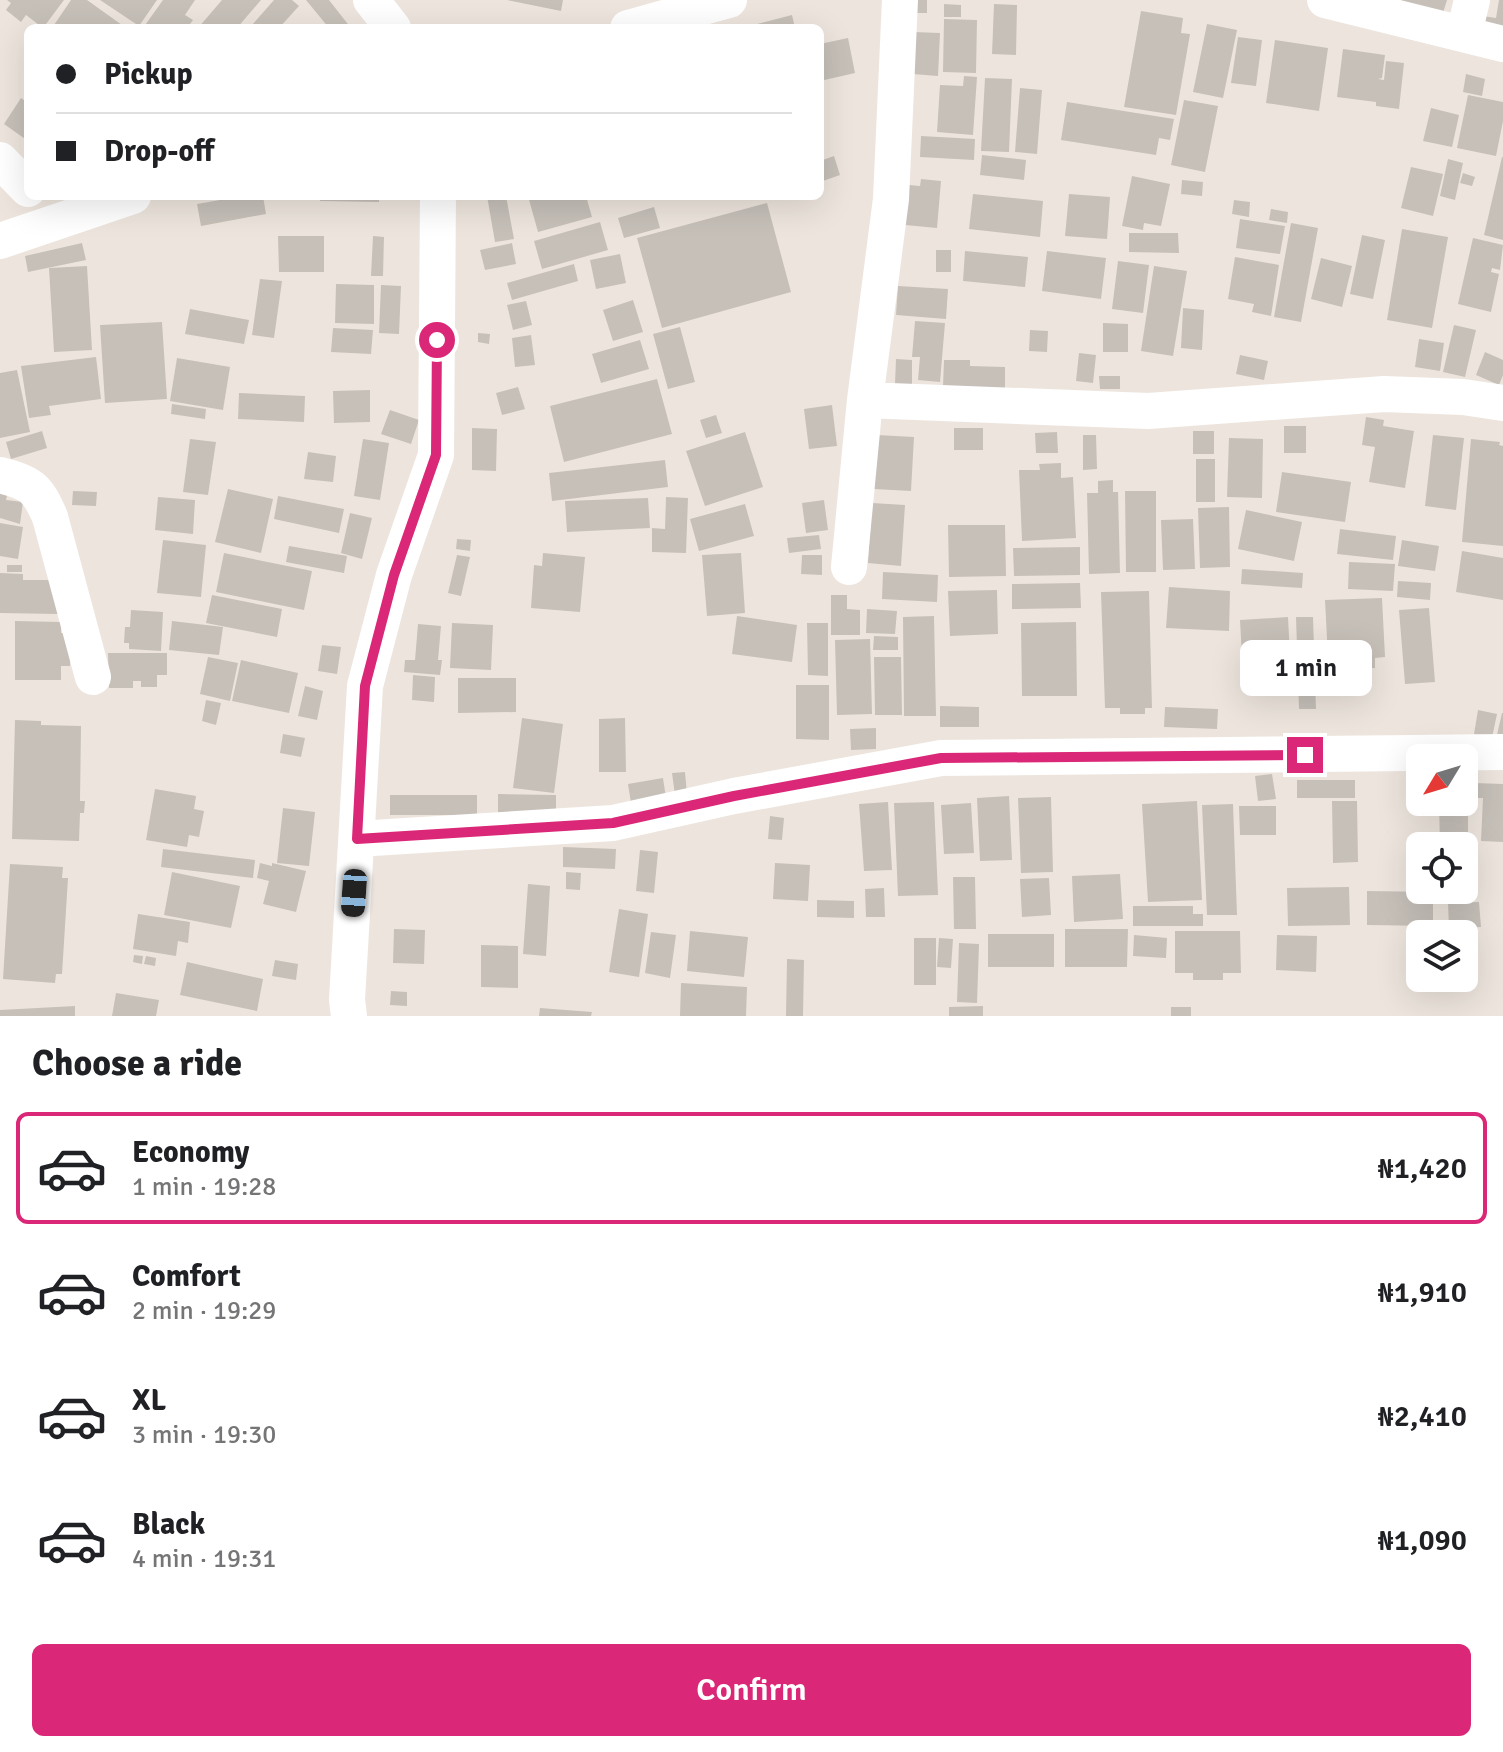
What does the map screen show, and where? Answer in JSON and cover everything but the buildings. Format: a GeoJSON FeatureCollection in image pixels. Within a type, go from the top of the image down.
{"type":"FeatureCollection","features":[{"type":"Feature","properties":{"kind":"street"},"geometry":{"type":"LineString","coordinates":[[371,0],[390,24]]}},
{"type":"Feature","properties":{"kind":"street"},"geometry":{"type":"LineString","coordinates":[[642,24],[729,0]]}},
{"type":"Feature","properties":{"kind":"street"},"geometry":{"type":"LineString","coordinates":[[849,567],[865,400],[891,199],[900,0]]}},
{"type":"Feature","properties":{"kind":"street"},"geometry":{"type":"LineString","coordinates":[[1325,0],[1468,17],[1503,44]]}},
{"type":"Feature","properties":{"kind":"street"},"geometry":{"type":"LineString","coordinates":[[0,160],[24,185]]}},
{"type":"Feature","properties":{"kind":"street"},"geometry":{"type":"LineString","coordinates":[[0,241],[47,208],[104,200]]}},
{"type":"Feature","properties":{"kind":"street"},"geometry":{"type":"LineString","coordinates":[[349,1016],[347,1000],[365,686],[394,575],[436,455],[438,200]]}},
{"type":"Feature","properties":{"kind":"street"},"geometry":{"type":"LineString","coordinates":[[865,400],[1148,411],[1384,394],[1463,397],[1503,403]]}},
{"type":"Feature","properties":{"kind":"street"},"geometry":{"type":"LineString","coordinates":[[0,475],[25,481],[40,494],[50,517],[93,677]]}},
{"type":"Feature","properties":{"kind":"street"},"geometry":{"type":"LineString","coordinates":[[357,839],[613,823],[734,796],[941,758],[1503,752]]}},
{"type":"Feature","properties":{"kind":"route"},"geometry":{"type":"LineString","coordinates":[[437,340],[436,455],[394,575],[365,686],[357,839],[613,823],[734,796],[941,758],[1305,755]]}}]}
